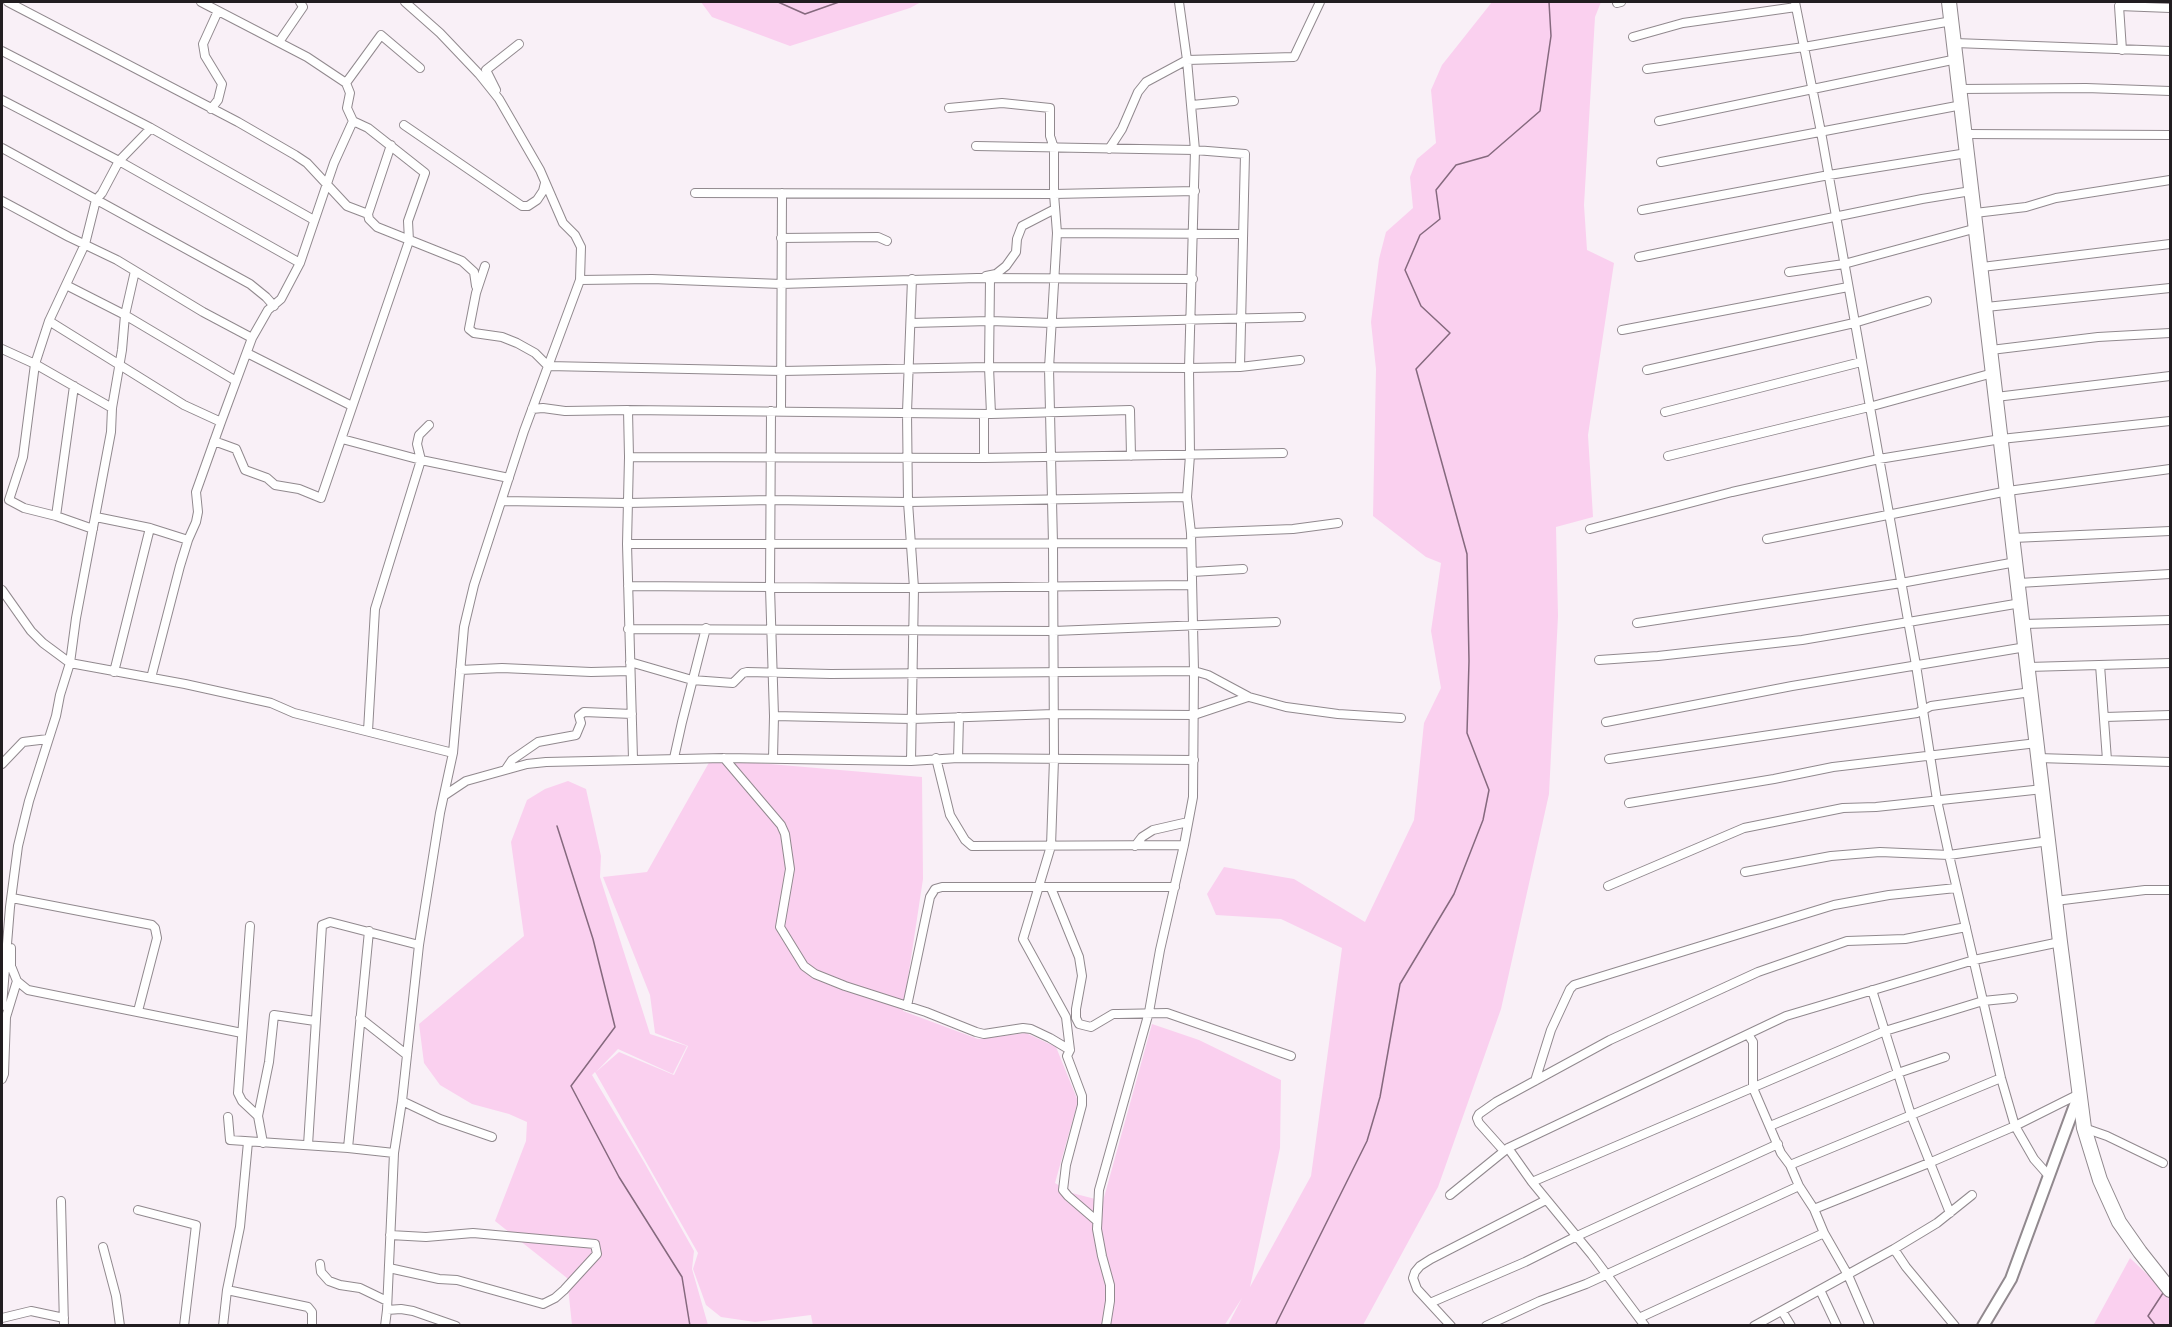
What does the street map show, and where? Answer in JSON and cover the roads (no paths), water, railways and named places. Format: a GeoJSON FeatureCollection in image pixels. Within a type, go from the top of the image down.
{"type":"FeatureCollection","features":[{"type":"Feature","properties":{"kind":"highway"},"geometry":{"type":"LineString","coordinates":[[1949,2],[2084,1128],[2109,1202],[2127,1234],[2167,1286]]}},
{"type":"Feature","properties":{"kind":"street"},"geometry":{"type":"LineString","coordinates":[[8,2],[62,28],[295,155],[307,163],[347,206],[368,214]]}},
{"type":"Feature","properties":{"kind":"street"},"geometry":{"type":"LineString","coordinates":[[201,2],[279,42],[346,83],[350,93],[347,108],[353,121],[391,145],[425,173],[408,221],[409,241],[321,498],[299,489],[276,485],[267,478],[245,470],[236,449],[214,441]]}},
{"type":"Feature","properties":{"kind":"street"},"geometry":{"type":"LineString","coordinates":[[279,42],[303,7],[300,2]]}},
{"type":"Feature","properties":{"kind":"street"},"geometry":{"type":"LineString","coordinates":[[405,2],[440,33],[499,99]]}},
{"type":"Feature","properties":{"kind":"street"},"geometry":{"type":"LineString","coordinates":[[1106,1326],[1110,1285],[1100,1248],[1097,1221],[1099,1190],[1149,1012],[1193,797],[1194,671],[1191,532],[1187,497],[1190,455],[1189,368],[1195,150],[1192,105],[1179,2]]}},
{"type":"Feature","properties":{"kind":"street"},"geometry":{"type":"LineString","coordinates":[[1109,149],[1122,129],[1142,86],[1164,71],[1187,60],[1294,57],[1320,2]]}},
{"type":"Feature","properties":{"kind":"street"},"geometry":{"type":"LineString","coordinates":[[1633,37],[1683,23],[1796,3],[1909,623],[1937,801],[2001,1078],[2015,1126],[2034,1159],[2049,1176]]}},
{"type":"Feature","properties":{"kind":"street"},"geometry":{"type":"LineString","coordinates":[[2122,50],[2119,6],[2170,8]]}},
{"type":"Feature","properties":{"kind":"street"},"geometry":{"type":"LineString","coordinates":[[211,109],[218,100],[222,84],[206,56],[203,44],[218,11]]}},
{"type":"Feature","properties":{"kind":"street"},"geometry":{"type":"LineString","coordinates":[[1647,69],[1804,47],[1952,21]]}},
{"type":"Feature","properties":{"kind":"street"},"geometry":{"type":"LineString","coordinates":[[346,83],[381,35],[420,68]]}},
{"type":"Feature","properties":{"kind":"street"},"geometry":{"type":"LineString","coordinates":[[1955,43],[2170,51]]}},
{"type":"Feature","properties":{"kind":"street"},"geometry":{"type":"LineString","coordinates":[[385,1326],[394,1154],[419,945],[440,813],[453,753],[466,614],[532,409],[580,280],[581,247],[575,235],[563,223],[545,181],[499,99],[486,70],[519,44]]}},
{"type":"Feature","properties":{"kind":"street"},"geometry":{"type":"LineString","coordinates":[[2,51],[151,128],[314,220]]}},
{"type":"Feature","properties":{"kind":"street"},"geometry":{"type":"LineString","coordinates":[[1659,121],[1957,59]]}},
{"type":"Feature","properties":{"kind":"street"},"geometry":{"type":"LineString","coordinates":[[1961,89],[2086,88],[2170,92]]}},
{"type":"Feature","properties":{"kind":"street"},"geometry":{"type":"LineString","coordinates":[[2,100],[119,161],[300,263]]}},
{"type":"Feature","properties":{"kind":"street"},"geometry":{"type":"LineString","coordinates":[[1192,105],[1234,101]]}},
{"type":"Feature","properties":{"kind":"street"},"geometry":{"type":"LineString","coordinates":[[949,108],[1002,103],[1049,107],[1050,136],[1054,148],[1053,194],[1057,233],[1049,368],[1054,759],[1051,846],[1023,939],[1066,1017],[1070,1050],[1067,1056],[1072,1074],[1080,1087],[1082,1105],[1070,1148],[1063,1190],[1097,1221]]}},
{"type":"Feature","properties":{"kind":"street"},"geometry":{"type":"LineString","coordinates":[[1661,162],[1962,105]]}},
{"type":"Feature","properties":{"kind":"street"},"geometry":{"type":"LineString","coordinates":[[151,678],[188,540],[197,517],[196,492],[214,441],[252,338],[268,310],[280,299],[300,263],[327,183],[353,121]]}},
{"type":"Feature","properties":{"kind":"street"},"geometry":{"type":"LineString","coordinates":[[404,125],[522,206],[537,200],[543,191],[545,181]]}},
{"type":"Feature","properties":{"kind":"street"},"geometry":{"type":"LineString","coordinates":[[93,529],[57,516],[24,508],[9,500],[23,457],[35,364],[49,321],[85,244],[96,200],[119,161],[151,128]]}},
{"type":"Feature","properties":{"kind":"street"},"geometry":{"type":"LineString","coordinates":[[1966,134],[2170,135]]}},
{"type":"Feature","properties":{"kind":"street"},"geometry":{"type":"LineString","coordinates":[[391,145],[368,214],[369,219],[377,227],[446,254],[467,265],[474,273],[476,293]]}},
{"type":"Feature","properties":{"kind":"street"},"geometry":{"type":"LineString","coordinates":[[976,146],[1195,150],[1245,154],[1240,367]]}},
{"type":"Feature","properties":{"kind":"street"},"geometry":{"type":"LineString","coordinates":[[2,148],[250,284],[274,306]]}},
{"type":"Feature","properties":{"kind":"street"},"geometry":{"type":"LineString","coordinates":[[1642,210],[1829,175],[1967,153]]}},
{"type":"Feature","properties":{"kind":"street"},"geometry":{"type":"LineString","coordinates":[[1975,213],[2026,207],[2047,200],[2170,180]]}},
{"type":"Feature","properties":{"kind":"street"},"geometry":{"type":"LineString","coordinates":[[695,194],[1053,194],[1195,191]]}},
{"type":"Feature","properties":{"kind":"street"},"geometry":{"type":"LineString","coordinates":[[1639,257],[1971,191]]}},
{"type":"Feature","properties":{"kind":"street"},"geometry":{"type":"LineString","coordinates":[[781,411],[782,193]]}},
{"type":"Feature","properties":{"kind":"street"},"geometry":{"type":"LineString","coordinates":[[2,201],[117,260],[252,338]]}},
{"type":"Feature","properties":{"kind":"street"},"geometry":{"type":"LineString","coordinates":[[977,278],[996,273],[1006,266],[1016,252],[1017,239],[1022,226],[1055,209]]}},
{"type":"Feature","properties":{"kind":"street"},"geometry":{"type":"LineString","coordinates":[[1789,272],[1844,264],[1977,228]]}},
{"type":"Feature","properties":{"kind":"street"},"geometry":{"type":"LineString","coordinates":[[1057,233],[1242,234]]}},
{"type":"Feature","properties":{"kind":"street"},"geometry":{"type":"LineString","coordinates":[[782,238],[871,237],[883,238],[887,241]]}},
{"type":"Feature","properties":{"kind":"street"},"geometry":{"type":"LineString","coordinates":[[1982,267],[2170,244]]}},
{"type":"Feature","properties":{"kind":"street"},"geometry":{"type":"LineString","coordinates":[[485,266],[469,325],[474,333],[507,338],[535,353],[548,366],[782,371],[989,367],[1189,368],[1240,367],[1300,360]]}},
{"type":"Feature","properties":{"kind":"street"},"geometry":{"type":"LineString","coordinates":[[2,1006],[10,907],[18,846],[69,663],[111,432],[112,408],[125,315],[135,271]]}},
{"type":"Feature","properties":{"kind":"street"},"geometry":{"type":"LineString","coordinates":[[580,280],[652,279],[781,284],[977,278],[1193,279]]}},
{"type":"Feature","properties":{"kind":"street"},"geometry":{"type":"LineString","coordinates":[[911,760],[914,588],[908,502],[907,412],[912,279]]}},
{"type":"Feature","properties":{"kind":"street"},"geometry":{"type":"LineString","coordinates":[[984,458],[988,414],[990,279]]}},
{"type":"Feature","properties":{"kind":"street"},"geometry":{"type":"LineString","coordinates":[[66,285],[125,315],[236,381]]}},
{"type":"Feature","properties":{"kind":"street"},"geometry":{"type":"LineString","coordinates":[[1622,330],[1848,287]]}},
{"type":"Feature","properties":{"kind":"street"},"geometry":{"type":"LineString","coordinates":[[1986,307],[2170,288]]}},
{"type":"Feature","properties":{"kind":"street"},"geometry":{"type":"LineString","coordinates":[[1647,370],[1854,323],[1927,301]]}},
{"type":"Feature","properties":{"kind":"street"},"geometry":{"type":"LineString","coordinates":[[911,323],[990,321],[1052,323],[1301,317]]}},
{"type":"Feature","properties":{"kind":"street"},"geometry":{"type":"LineString","coordinates":[[49,321],[184,405],[221,422]]}},
{"type":"Feature","properties":{"kind":"street"},"geometry":{"type":"LineString","coordinates":[[1991,350],[2098,338],[2170,333]]}},
{"type":"Feature","properties":{"kind":"street"},"geometry":{"type":"LineString","coordinates":[[2,349],[35,364],[112,408]]}},
{"type":"Feature","properties":{"kind":"street"},"geometry":{"type":"LineString","coordinates":[[248,353],[352,406]]}},
{"type":"Feature","properties":{"kind":"street"},"geometry":{"type":"LineString","coordinates":[[1665,412],[1861,362]]}},
{"type":"Feature","properties":{"kind":"street"},"geometry":{"type":"LineString","coordinates":[[1668,456],[1993,373]]}},
{"type":"Feature","properties":{"kind":"street"},"geometry":{"type":"LineString","coordinates":[[1996,397],[2170,376]]}},
{"type":"Feature","properties":{"kind":"street"},"geometry":{"type":"LineString","coordinates":[[57,516],[74,386]]}},
{"type":"Feature","properties":{"kind":"street"},"geometry":{"type":"LineString","coordinates":[[532,409],[988,414],[1130,410],[1131,456]]}},
{"type":"Feature","properties":{"kind":"street"},"geometry":{"type":"LineString","coordinates":[[628,410],[628,630],[633,759]]}},
{"type":"Feature","properties":{"kind":"street"},"geometry":{"type":"LineString","coordinates":[[771,411],[770,588],[773,758]]}},
{"type":"Feature","properties":{"kind":"street"},"geometry":{"type":"LineString","coordinates":[[1590,529],[1732,492],[1879,459],[2001,439],[2170,421]]}},
{"type":"Feature","properties":{"kind":"street"},"geometry":{"type":"LineString","coordinates":[[368,731],[375,609],[421,460],[417,444],[419,435],[429,425]]}},
{"type":"Feature","properties":{"kind":"street"},"geometry":{"type":"LineString","coordinates":[[342,439],[421,460],[509,478]]}},
{"type":"Feature","properties":{"kind":"street"},"geometry":{"type":"LineString","coordinates":[[629,457],[908,459],[1283,453]]}},
{"type":"Feature","properties":{"kind":"street"},"geometry":{"type":"LineString","coordinates":[[1767,540],[2008,491],[2170,469]]}},
{"type":"Feature","properties":{"kind":"street"},"geometry":{"type":"LineString","coordinates":[[502,501],[908,502],[1187,497]]}},
{"type":"Feature","properties":{"kind":"street"},"geometry":{"type":"LineString","coordinates":[[96,517],[150,528],[188,540]]}},
{"type":"Feature","properties":{"kind":"street"},"geometry":{"type":"LineString","coordinates":[[1191,532],[1293,529],[1338,523]]}},
{"type":"Feature","properties":{"kind":"street"},"geometry":{"type":"LineString","coordinates":[[114,672],[150,528]]}},
{"type":"Feature","properties":{"kind":"street"},"geometry":{"type":"LineString","coordinates":[[2013,538],[2170,531]]}},
{"type":"Feature","properties":{"kind":"street"},"geometry":{"type":"LineString","coordinates":[[627,544],[1191,543]]}},
{"type":"Feature","properties":{"kind":"street"},"geometry":{"type":"LineString","coordinates":[[1638,623],[1901,583],[2016,562]]}},
{"type":"Feature","properties":{"kind":"street"},"geometry":{"type":"LineString","coordinates":[[1192,572],[1244,569]]}},
{"type":"Feature","properties":{"kind":"street"},"geometry":{"type":"LineString","coordinates":[[2019,583],[2170,574]]}},
{"type":"Feature","properties":{"kind":"street"},"geometry":{"type":"LineString","coordinates":[[628,586],[914,588],[1191,585]]}},
{"type":"Feature","properties":{"kind":"street"},"geometry":{"type":"LineString","coordinates":[[2,590],[31,631],[69,663],[271,703],[294,713],[453,753]]}},
{"type":"Feature","properties":{"kind":"street"},"geometry":{"type":"LineString","coordinates":[[1599,660],[1803,640],[2021,603]]}},
{"type":"Feature","properties":{"kind":"street"},"geometry":{"type":"LineString","coordinates":[[2024,624],[2170,620]]}},
{"type":"Feature","properties":{"kind":"street"},"geometry":{"type":"LineString","coordinates":[[628,630],[706,628],[1054,631],[1275,622]]}},
{"type":"Feature","properties":{"kind":"street"},"geometry":{"type":"LineString","coordinates":[[674,758],[706,628]]}},
{"type":"Feature","properties":{"kind":"street"},"geometry":{"type":"LineString","coordinates":[[1606,722],[1792,686],[2026,647]]}},
{"type":"Feature","properties":{"kind":"street"},"geometry":{"type":"LineString","coordinates":[[630,662],[692,680],[733,682],[743,673],[772,672],[1194,671],[1208,675],[1249,697],[1286,707],[1338,714],[1401,718]]}},
{"type":"Feature","properties":{"kind":"street"},"geometry":{"type":"LineString","coordinates":[[2028,667],[2170,663]]}},
{"type":"Feature","properties":{"kind":"street"},"geometry":{"type":"LineString","coordinates":[[2100,665],[2107,760]]}},
{"type":"Feature","properties":{"kind":"street"},"geometry":{"type":"LineString","coordinates":[[460,670],[502,668],[591,672],[630,671]]}},
{"type":"Feature","properties":{"kind":"street"},"geometry":{"type":"LineString","coordinates":[[1610,759],[1773,736],[1924,711],[1931,706],[2031,692]]}},
{"type":"Feature","properties":{"kind":"street"},"geometry":{"type":"LineString","coordinates":[[774,716],[912,719],[1054,714],[1194,715],[1249,697]]}},
{"type":"Feature","properties":{"kind":"street"},"geometry":{"type":"LineString","coordinates":[[506,770],[512,760],[538,742],[576,735],[581,723],[579,716],[584,712],[632,714]]}},
{"type":"Feature","properties":{"kind":"street"},"geometry":{"type":"LineString","coordinates":[[2105,717],[2170,715]]}},
{"type":"Feature","properties":{"kind":"street"},"geometry":{"type":"LineString","coordinates":[[958,758],[959,717]]}},
{"type":"Feature","properties":{"kind":"street"},"geometry":{"type":"LineString","coordinates":[[2,764],[23,742],[48,739]]}},
{"type":"Feature","properties":{"kind":"street"},"geometry":{"type":"LineString","coordinates":[[1629,803],[1833,767],[2037,743]]}},
{"type":"Feature","properties":{"kind":"street"},"geometry":{"type":"LineString","coordinates":[[445,795],[466,781],[526,764],[674,758],[1194,760]]}},
{"type":"Feature","properties":{"kind":"street"},"geometry":{"type":"LineString","coordinates":[[724,758],[775,818],[785,834],[790,869],[780,927],[804,966],[815,974],[845,986],[981,1034],[1031,1029],[1070,1050]]}},
{"type":"Feature","properties":{"kind":"street"},"geometry":{"type":"LineString","coordinates":[[936,758],[950,815],[971,846],[1184,845]]}},
{"type":"Feature","properties":{"kind":"street"},"geometry":{"type":"LineString","coordinates":[[2038,758],[2170,763]]}},
{"type":"Feature","properties":{"kind":"street"},"geometry":{"type":"LineString","coordinates":[[1608,886],[1744,828],[1828,810],[2043,789]]}},
{"type":"Feature","properties":{"kind":"street"},"geometry":{"type":"LineString","coordinates":[[1135,846],[1142,837],[1153,830],[1188,822]]}},
{"type":"Feature","properties":{"kind":"street"},"geometry":{"type":"LineString","coordinates":[[1745,872],[1831,856],[1880,852],[1949,855],[2049,841]]}},
{"type":"Feature","properties":{"kind":"street"},"geometry":{"type":"LineString","coordinates":[[907,1006],[930,897],[935,889],[942,887],[1175,887]]}},
{"type":"Feature","properties":{"kind":"street"},"geometry":{"type":"LineString","coordinates":[[1051,888],[1079,957],[1082,976],[1076,1009],[1077,1023],[1091,1027],[1113,1014],[1167,1013],[1291,1056]]}},
{"type":"Feature","properties":{"kind":"street"},"geometry":{"type":"LineString","coordinates":[[1535,1081],[1551,1030],[1574,985],[1834,905],[1889,895],[1956,888]]}},
{"type":"Feature","properties":{"kind":"street"},"geometry":{"type":"LineString","coordinates":[[2055,901],[2170,890]]}},
{"type":"Feature","properties":{"kind":"street"},"geometry":{"type":"LineString","coordinates":[[12,898],[152,925],[157,938],[138,1011]]}},
{"type":"Feature","properties":{"kind":"street"},"geometry":{"type":"LineString","coordinates":[[10,907],[11,966],[17,981],[28,990],[242,1033]]}},
{"type":"Feature","properties":{"kind":"street"},"geometry":{"type":"LineString","coordinates":[[308,1145],[322,925],[330,922],[419,945]]}},
{"type":"Feature","properties":{"kind":"street"},"geometry":{"type":"LineString","coordinates":[[250,926],[238,1093],[242,1101],[258,1116]]}},
{"type":"Feature","properties":{"kind":"street"},"geometry":{"type":"LineString","coordinates":[[1645,1326],[1506,1150],[1479,1123],[1477,1118],[1479,1114],[1496,1102],[1610,1041],[1758,972],[1847,941],[1905,939],[1966,927]]}},
{"type":"Feature","properties":{"kind":"street"},"geometry":{"type":"LineString","coordinates":[[348,1148],[369,931]]}},
{"type":"Feature","properties":{"kind":"street"},"geometry":{"type":"LineString","coordinates":[[1450,1195],[1506,1150],[1786,1016],[1974,960],[2060,942]]}},
{"type":"Feature","properties":{"kind":"street"},"geometry":{"type":"LineString","coordinates":[[2,1079],[6,1017],[17,981]]}},
{"type":"Feature","properties":{"kind":"street"},"geometry":{"type":"LineString","coordinates":[[1872,990],[1911,1115],[1950,1213]]}},
{"type":"Feature","properties":{"kind":"street"},"geometry":{"type":"LineString","coordinates":[[1532,1182],[1885,1031],[1983,1001],[2013,998]]}},
{"type":"Feature","properties":{"kind":"street"},"geometry":{"type":"LineString","coordinates":[[263,1143],[258,1116],[269,1062],[274,1015],[315,1021]]}},
{"type":"Feature","properties":{"kind":"street"},"geometry":{"type":"LineString","coordinates":[[360,1018],[407,1055]]}},
{"type":"Feature","properties":{"kind":"street"},"geometry":{"type":"LineString","coordinates":[[1749,1035],[1753,1042],[1753,1088],[1799,1186],[1814,1209],[1824,1233],[1848,1275],[1870,1326]]}},
{"type":"Feature","properties":{"kind":"street"},"geometry":{"type":"LineString","coordinates":[[1770,1126],[1898,1073],[1945,1057]]}},
{"type":"Feature","properties":{"kind":"street"},"geometry":{"type":"LineString","coordinates":[[1790,1165],[2001,1078]]}},
{"type":"Feature","properties":{"kind":"street"},"geometry":{"type":"LineString","coordinates":[[1814,1209],[2015,1126],[2079,1094]]}},
{"type":"Feature","properties":{"kind":"street"},"geometry":{"type":"LineString","coordinates":[[1983,1326],[2011,1279],[2079,1094]]}},
{"type":"Feature","properties":{"kind":"street"},"geometry":{"type":"LineString","coordinates":[[402,1101],[440,1119],[492,1137]]}},
{"type":"Feature","properties":{"kind":"street"},"geometry":{"type":"LineString","coordinates":[[228,1117],[230,1140],[348,1148],[394,1154]]}},
{"type":"Feature","properties":{"kind":"street"},"geometry":{"type":"LineString","coordinates":[[2084,1128],[2107,1136],[2163,1163]]}},
{"type":"Feature","properties":{"kind":"street"},"geometry":{"type":"LineString","coordinates":[[223,1326],[227,1290],[240,1227],[248,1142]]}},
{"type":"Feature","properties":{"kind":"street"},"geometry":{"type":"LineString","coordinates":[[1430,1303],[1525,1262],[1778,1144]]}},
{"type":"Feature","properties":{"kind":"street"},"geometry":{"type":"LineString","coordinates":[[1485,1326],[1607,1275],[1799,1186]]}},
{"type":"Feature","properties":{"kind":"street"},"geometry":{"type":"LineString","coordinates":[[1754,1326],[1894,1249],[1950,1213],[1972,1195]]}},
{"type":"Feature","properties":{"kind":"street"},"geometry":{"type":"LineString","coordinates":[[1451,1326],[1414,1283],[1413,1278],[1420,1266],[1546,1200]]}},
{"type":"Feature","properties":{"kind":"street"},"geometry":{"type":"LineString","coordinates":[[2,1318],[31,1311],[64,1322],[61,1201]]}},
{"type":"Feature","properties":{"kind":"street"},"geometry":{"type":"LineString","coordinates":[[138,1210],[196,1225],[185,1325]]}},
{"type":"Feature","properties":{"kind":"street"},"geometry":{"type":"LineString","coordinates":[[389,1268],[439,1279],[458,1280],[543,1304],[564,1290],[597,1254],[596,1244],[474,1233],[426,1237],[390,1235]]}},
{"type":"Feature","properties":{"kind":"street"},"geometry":{"type":"LineString","coordinates":[[1639,1318],[1824,1233]]}},
{"type":"Feature","properties":{"kind":"street"},"geometry":{"type":"LineString","coordinates":[[103,1248],[116,1296],[120,1326]]}},
{"type":"Feature","properties":{"kind":"street"},"geometry":{"type":"LineString","coordinates":[[1894,1249],[1955,1326]]}},
{"type":"Feature","properties":{"kind":"street"},"geometry":{"type":"LineString","coordinates":[[320,1264],[321,1272],[329,1281],[363,1289],[387,1301]]}},
{"type":"Feature","properties":{"kind":"street"},"geometry":{"type":"LineString","coordinates":[[227,1290],[308,1307],[312,1312],[312,1326]]}},
{"type":"Feature","properties":{"kind":"street"},"geometry":{"type":"LineString","coordinates":[[1820,1290],[1837,1326]]}},
{"type":"Feature","properties":{"kind":"street"},"geometry":{"type":"LineString","coordinates":[[387,1310],[413,1311],[456,1326]]}},
{"type":"Feature","properties":{"kind":"street"},"geometry":{"type":"LineString","coordinates":[[1782,1311],[1791,1326]]}},
{"type":"Feature","properties":{"kind":"waterway"},"geometry":{"type":"LineString","coordinates":[[778,2],[805,14],[839,2]]}},
{"type":"Feature","properties":{"kind":"waterway"},"geometry":{"type":"LineString","coordinates":[[1275,1326],[1367,1141],[1380,1097],[1400,984],[1454,894],[1483,820],[1489,790],[1467,733],[1469,661],[1467,554],[1416,369],[1450,333],[1421,306],[1405,270],[1420,235],[1440,219],[1436,190],[1456,165],[1488,156],[1540,111],[1551,36],[1549,2]]}},
{"type":"Feature","properties":{"kind":"waterway"},"geometry":{"type":"LineString","coordinates":[[557,826],[593,939],[615,1027],[571,1086],[619,1177],[682,1277],[690,1326]]}},
{"type":"Feature","properties":{"kind":"waterway"},"geometry":{"type":"LineString","coordinates":[[2156,1326],[2148,1316],[2163,1293]]}}]}
